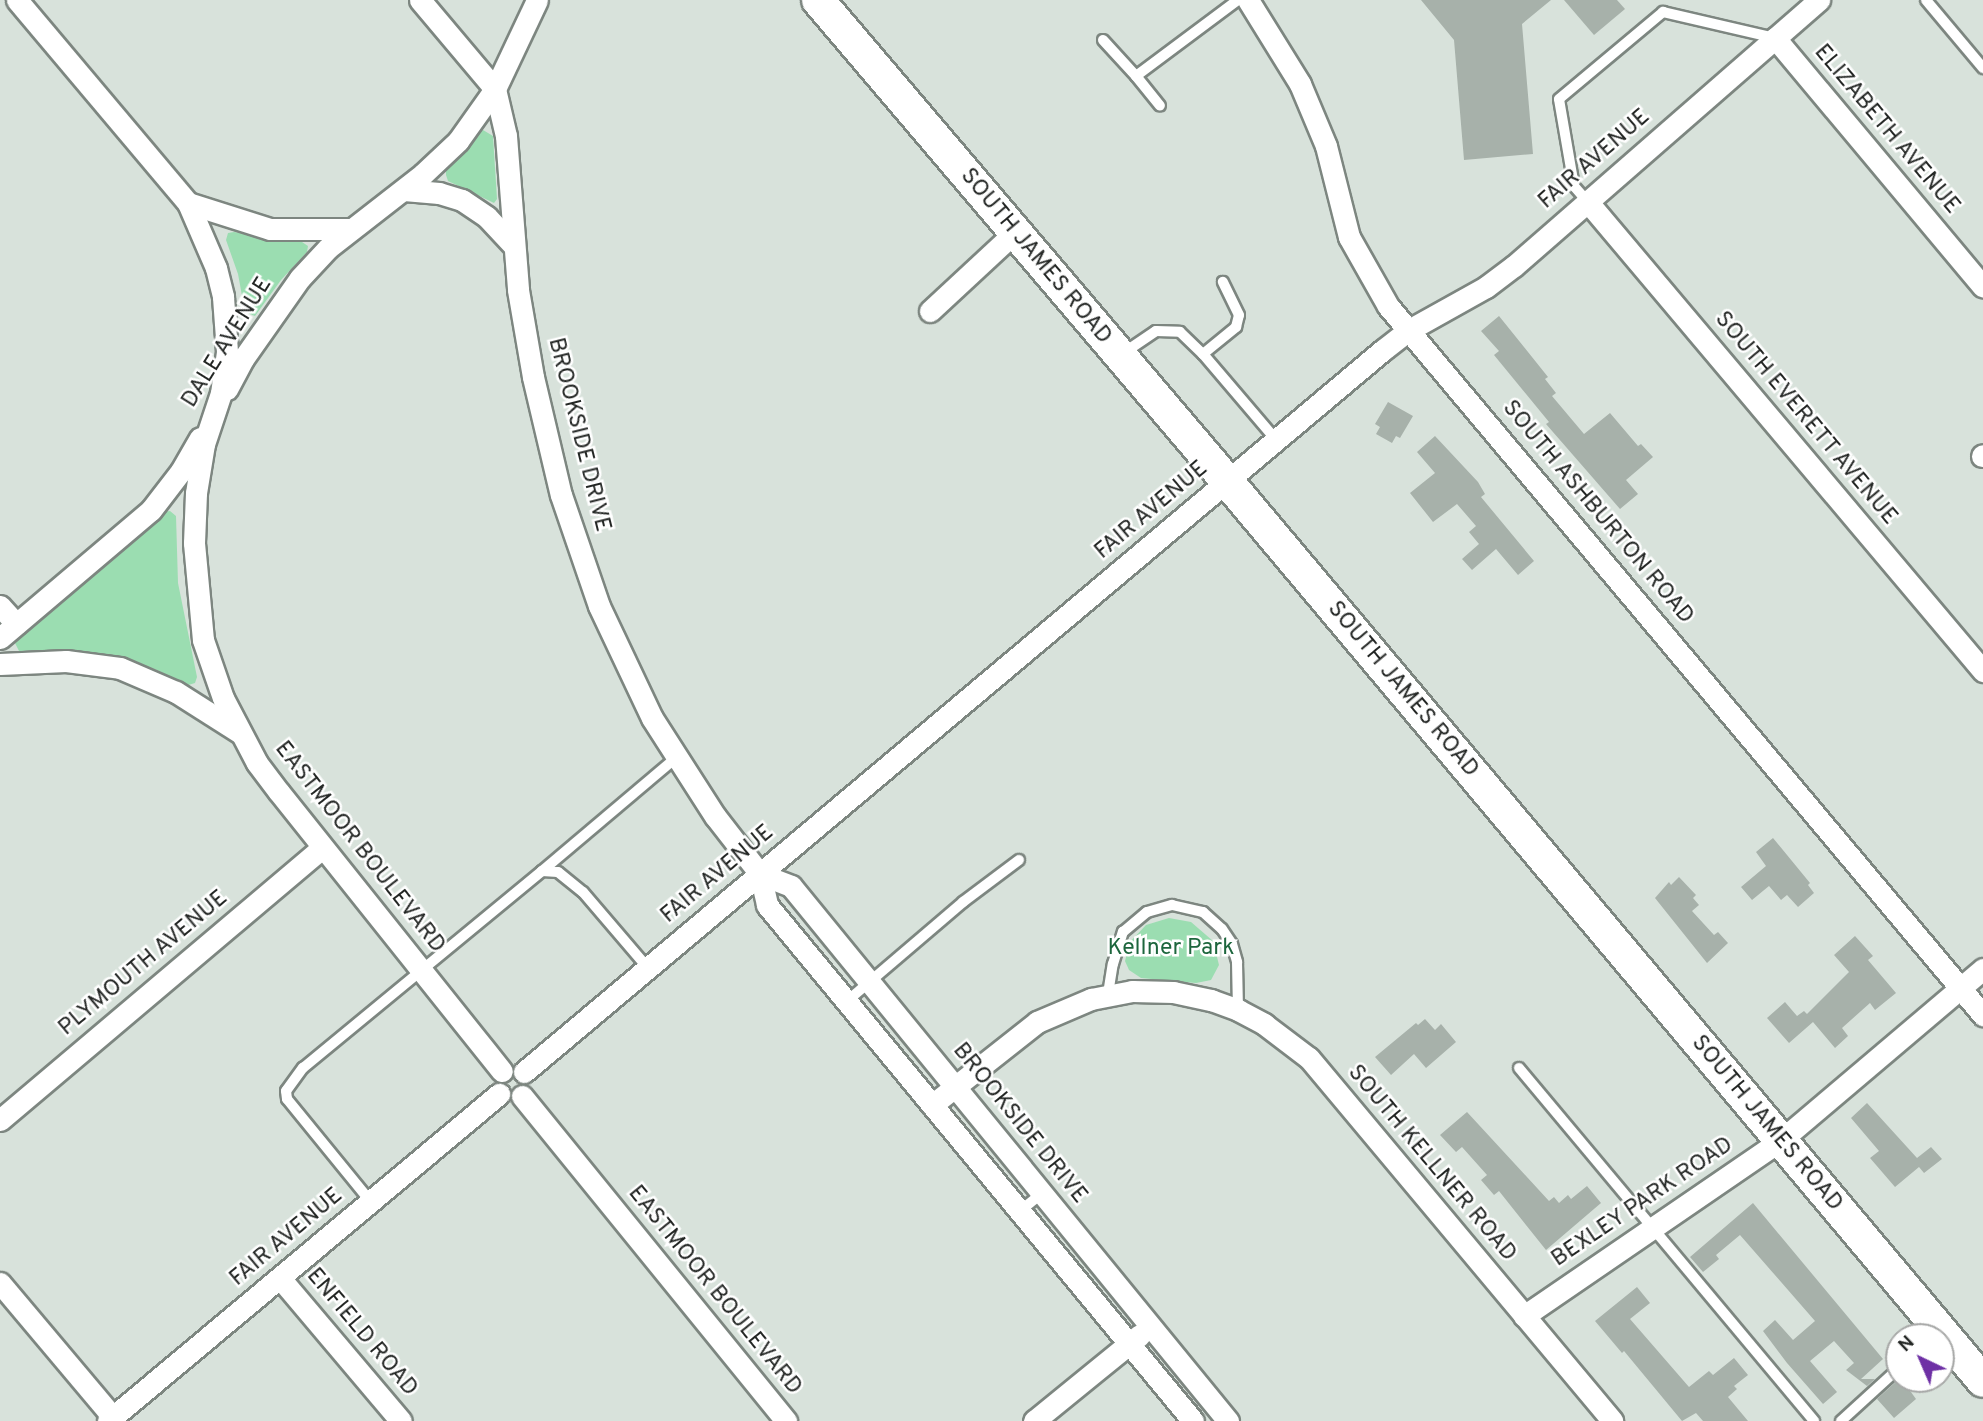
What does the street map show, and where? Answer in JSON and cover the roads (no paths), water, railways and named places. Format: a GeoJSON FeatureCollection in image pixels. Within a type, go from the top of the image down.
{"type":"FeatureCollection","features":[{"type":"Feature","properties":{"kind":"main road","name":"SOUTH JAMES ROAD"},"geometry":{"type":"LineString","coordinates":[[818,0],[1227,481],[1780,1141],[1928,1323]]}},
{"type":"Feature","properties":{"kind":"main road","name":"SOUTH JAMES ROAD"},"geometry":{"type":"LineString","coordinates":[[1955,1352],[1983,1381]]}},
{"type":"Feature","properties":{"kind":"street","name":"EASTMOOR BOULEVARD"},"geometry":{"type":"LineString","coordinates":[[17,0],[188,203],[216,268],[223,297],[227,352],[215,411],[204,444],[196,493],[194,543],[198,607],[213,672],[239,732],[257,763],[322,848],[502,1070]]}},
{"type":"Feature","properties":{"kind":"street"},"geometry":{"type":"LineString","coordinates":[[419,0],[495,89]]}},
{"type":"Feature","properties":{"kind":"street","name":"DALE AVENUE"},"geometry":{"type":"LineString","coordinates":[[8,631],[151,510],[181,471],[243,359],[294,286],[328,248],[404,190],[458,141],[495,89],[537,0]]}},
{"type":"Feature","properties":{"kind":"street","name":"SOUTH ASHBURTON ROAD"},"geometry":{"type":"LineString","coordinates":[[1248,0],[1300,84],[1326,146],[1349,237],[1366,272],[1409,330],[1983,1014]]}},
{"type":"Feature","properties":{"kind":"street","name":"FAIR AVENUE"},"geometry":{"type":"LineString","coordinates":[[524,1072],[1409,330],[1505,273],[1819,0]]}},
{"type":"Feature","properties":{"kind":"street","name":"ELIZABETH AVENUE"},"geometry":{"type":"LineString","coordinates":[[1775,38],[1983,287]]}},
{"type":"Feature","properties":{"kind":"street","name":"BROOKSIDE DRIVE"},"geometry":{"type":"LineString","coordinates":[[495,89],[506,136],[513,245],[533,377],[561,495],[599,606],[652,718],[715,816],[760,874],[767,905],[1194,1421]]}},
{"type":"Feature","properties":{"kind":"street"},"geometry":{"type":"LineString","coordinates":[[404,190],[439,193],[462,200],[487,217],[513,245]]}},
{"type":"Feature","properties":{"kind":"street","name":"SOUTH EVERETT AVENUE"},"geometry":{"type":"LineString","coordinates":[[1587,201],[1983,671]]}},
{"type":"Feature","properties":{"kind":"street"},"geometry":{"type":"LineString","coordinates":[[188,203],[270,229],[350,229]]}},
{"type":"Feature","properties":{"kind":"street"},"geometry":{"type":"LineString","coordinates":[[930,311],[1014,233]]}},
{"type":"Feature","properties":{"kind":"street"},"geometry":{"type":"LineString","coordinates":[[0,606],[8,631]]}},
{"type":"Feature","properties":{"kind":"street"},"geometry":{"type":"LineString","coordinates":[[0,664],[66,661],[120,668],[176,692],[239,732]]}},
{"type":"Feature","properties":{"kind":"street","name":"PLYMOUTH AVENUE"},"geometry":{"type":"LineString","coordinates":[[0,1120],[322,848]]}},
{"type":"Feature","properties":{"kind":"street","name":"BROOKSIDE DRIVE"},"geometry":{"type":"LineString","coordinates":[[760,874],[790,886],[1228,1421]]}},
{"type":"Feature","properties":{"kind":"street","name":"BEXLEY PARK ROAD"},"geometry":{"type":"LineString","coordinates":[[1524,1316],[1653,1231],[1780,1141],[1983,969]]}},
{"type":"Feature","properties":{"kind":"street","name":"SOUTH KELLNER ROAD"},"geometry":{"type":"LineString","coordinates":[[932,1105],[1037,1022],[1108,994],[1173,992],[1211,1000],[1238,1010],[1264,1024],[1309,1058],[1613,1421]]}},
{"type":"Feature","properties":{"kind":"street"},"geometry":{"type":"LineString","coordinates":[[513,1067],[524,1072],[528,1085],[522,1096],[510,1100],[499,1094],[496,1082],[502,1070],[513,1067]]}},
{"type":"Feature","properties":{"kind":"street","name":"FAIR AVENUE"},"geometry":{"type":"LineString","coordinates":[[111,1419],[499,1094]]}},
{"type":"Feature","properties":{"kind":"street","name":"EASTMOOR BOULEVARD"},"geometry":{"type":"LineString","coordinates":[[522,1096],[786,1421]]}},
{"type":"Feature","properties":{"kind":"street","name":"ENFIELD ROAD"},"geometry":{"type":"LineString","coordinates":[[280,1278],[401,1421]]}},
{"type":"Feature","properties":{"kind":"street"},"geometry":{"type":"LineString","coordinates":[[0,1283],[111,1419]]}},
{"type":"Feature","properties":{"kind":"street"},"geometry":{"type":"LineString","coordinates":[[1034,1421],[1150,1327]]}},
{"type":"Feature","properties":{"kind":"lane"},"geometry":{"type":"LineString","coordinates":[[1136,76],[1238,0]]}},
{"type":"Feature","properties":{"kind":"lane"},"geometry":{"type":"LineString","coordinates":[[1926,0],[1983,68]]}},
{"type":"Feature","properties":{"kind":"lane"},"geometry":{"type":"LineString","coordinates":[[1587,201],[1574,186],[1559,99],[1663,12],[1775,38]]}},
{"type":"Feature","properties":{"kind":"lane"},"geometry":{"type":"LineString","coordinates":[[1103,40],[1160,106]]}},
{"type":"Feature","properties":{"kind":"lane"},"geometry":{"type":"LineString","coordinates":[[1203,354],[1236,327],[1240,315],[1223,282]]}},
{"type":"Feature","properties":{"kind":"lane"},"geometry":{"type":"LineString","coordinates":[[1119,356],[1156,331],[1180,332],[1203,354],[1277,441]]}},
{"type":"Feature","properties":{"kind":"lane"},"geometry":{"type":"LineString","coordinates":[[371,1202],[287,1099],[286,1091],[303,1068],[677,757]]}},
{"type":"Feature","properties":{"kind":"lane"},"geometry":{"type":"LineString","coordinates":[[846,1002],[963,902],[1019,860]]}},
{"type":"Feature","properties":{"kind":"lane"},"geometry":{"type":"LineString","coordinates":[[542,870],[558,872],[583,892],[648,968]]}},
{"type":"Feature","properties":{"kind":"lane"},"geometry":{"type":"LineString","coordinates":[[1108,994],[1123,932],[1147,912],[1172,905],[1203,912],[1227,936],[1237,961],[1238,1010]]}},
{"type":"Feature","properties":{"kind":"lane"},"geometry":{"type":"LineString","coordinates":[[1519,1068],[1814,1421]]}},
{"type":"Feature","properties":{"kind":"lane"},"geometry":{"type":"LineString","coordinates":[[1020,1211],[1041,1194]]}},
{"type":"Feature","properties":{"kind":"lane"},"geometry":{"type":"LineString","coordinates":[[1841,1421],[1885,1381]]}},
{"type":"Feature","properties":{"kind":"park label","name":"Kellner Park"},"geometry":{"type":"Point","coordinates":[1171,949]}}]}
